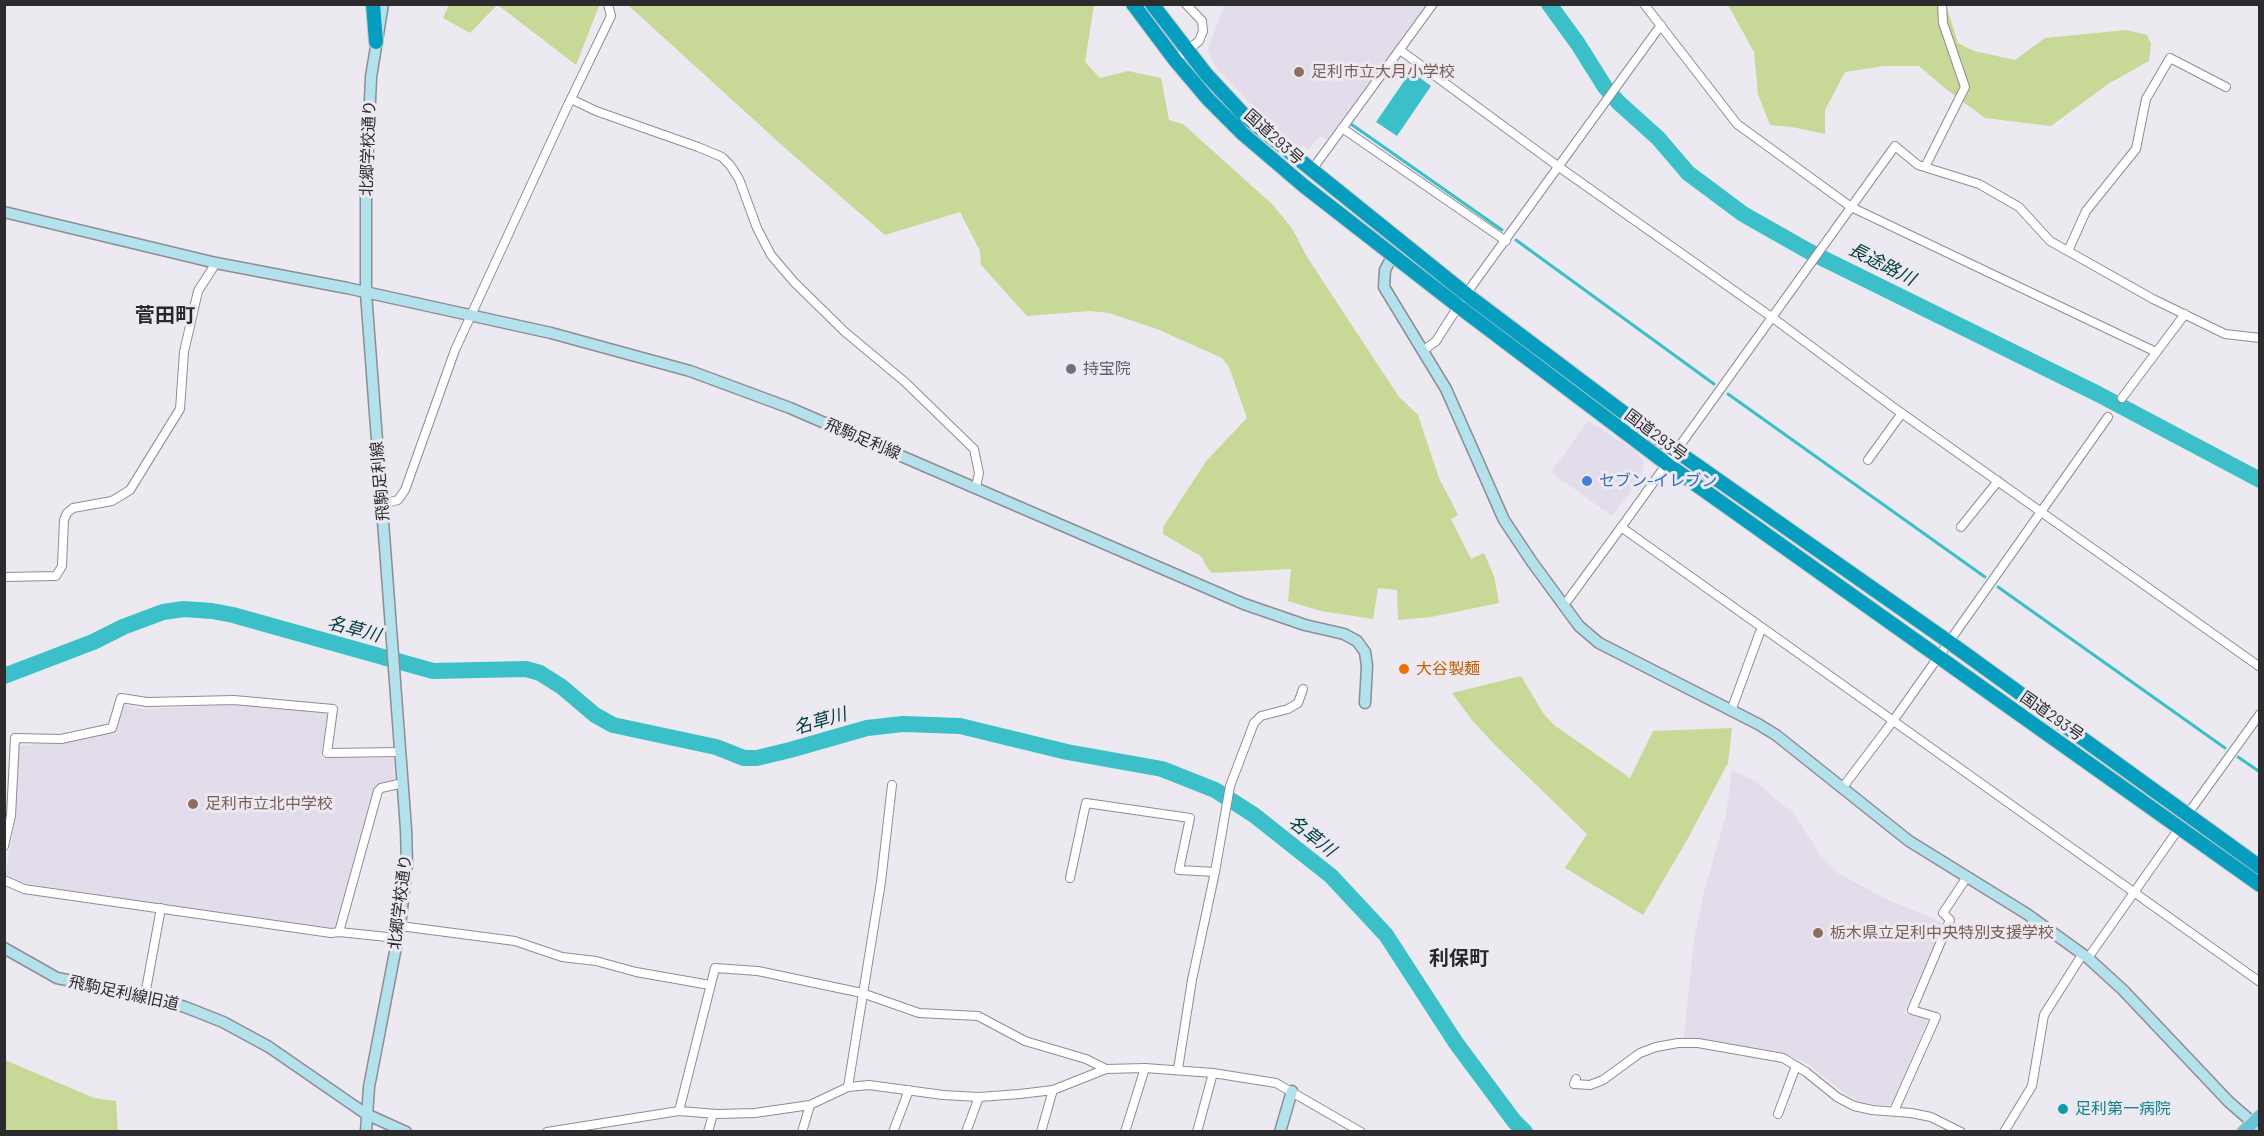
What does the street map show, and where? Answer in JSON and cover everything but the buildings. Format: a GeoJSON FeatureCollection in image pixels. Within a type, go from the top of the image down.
{"type":"FeatureCollection","features":[{"type":"Feature","properties":{"kind":"highway"},"geometry":{"type":"LineString","coordinates":[[374,4],[376,42]]}},
{"type":"Feature","properties":{"kind":"highway","name":"国道293号"},"geometry":{"type":"LineString","coordinates":[[1133,4],[1208,99],[1262,151],[1458,306],[1667,464],[1939,656],[2183,821],[2259,867]]}},
{"type":"Feature","properties":{"kind":"highway","name":"国道293号"},"geometry":{"type":"LineString","coordinates":[[1152,4],[1187,51],[1245,116],[1311,171],[1466,294],[1675,450],[1949,642],[2183,821],[2259,885]]}},
{"type":"Feature","properties":{"kind":"main road","name":"北郷学校通り"},"geometry":{"type":"LineString","coordinates":[[366,293],[371,77],[383,4]]}},
{"type":"Feature","properties":{"kind":"main road","name":"飛駒足利線"},"geometry":{"type":"LineString","coordinates":[[4,212],[216,263],[551,333],[690,371],[790,408],[1244,604],[1305,625],[1344,634],[1357,641],[1365,652],[1367,666],[1365,703]]}},
{"type":"Feature","properties":{"kind":"main road"},"geometry":{"type":"LineString","coordinates":[[1393,255],[1385,270],[1384,287],[1446,389],[1504,520],[1579,626],[1599,643],[1776,735],[1909,841],[2027,914],[2085,956],[2123,990],[2229,1102],[2254,1125]]}},
{"type":"Feature","properties":{"kind":"main road","name":"飛駒足利線"},"geometry":{"type":"LineString","coordinates":[[366,293],[395,670]]}},
{"type":"Feature","properties":{"kind":"main road","name":"北郷学校通り"},"geometry":{"type":"LineString","coordinates":[[366,1131],[366,1113],[400,926],[407,864],[395,670]]}},
{"type":"Feature","properties":{"kind":"main road","name":"飛駒足利線旧道"},"geometry":{"type":"LineString","coordinates":[[4,948],[57,978],[145,995],[185,1006],[250,1035],[366,1113]]}},
{"type":"Feature","properties":{"kind":"main road"},"geometry":{"type":"LineString","coordinates":[[1280,1131],[1292,1091]]}},
{"type":"Feature","properties":{"kind":"main road"},"geometry":{"type":"LineString","coordinates":[[366,1113],[406,1131]]}},
{"type":"Feature","properties":{"kind":"street"},"geometry":{"type":"LineString","coordinates":[[382,504],[398,500],[405,490],[455,350],[611,16],[608,4]]}},
{"type":"Feature","properties":{"kind":"street"},"geometry":{"type":"LineString","coordinates":[[1175,60],[1199,40],[1203,31],[1202,21],[1186,4]]}},
{"type":"Feature","properties":{"kind":"street"},"geometry":{"type":"LineString","coordinates":[[1311,171],[1433,4]]}},
{"type":"Feature","properties":{"kind":"street"},"geometry":{"type":"LineString","coordinates":[[1644,4],[1737,124],[1851,207],[2156,352]]}},
{"type":"Feature","properties":{"kind":"street"},"geometry":{"type":"LineString","coordinates":[[1925,168],[1965,87],[1943,23],[1942,4]]}},
{"type":"Feature","properties":{"kind":"street"},"geometry":{"type":"LineString","coordinates":[[1424,350],[1436,340],[1466,294],[1661,25]]}},
{"type":"Feature","properties":{"kind":"street"},"geometry":{"type":"LineString","coordinates":[[1400,50],[1559,167],[2259,668]]}},
{"type":"Feature","properties":{"kind":"street"},"geometry":{"type":"LineString","coordinates":[[2068,251],[2086,211],[2136,149],[2146,99],[2170,58],[2226,87]]}},
{"type":"Feature","properties":{"kind":"street"},"geometry":{"type":"LineString","coordinates":[[571,99],[596,111],[722,157],[739,179],[757,228],[771,255],[794,282],[845,332],[905,382],[974,449],[979,473],[976,487]]}},
{"type":"Feature","properties":{"kind":"street"},"geometry":{"type":"LineString","coordinates":[[1342,128],[1506,241]]}},
{"type":"Feature","properties":{"kind":"street"},"geometry":{"type":"LineString","coordinates":[[1562,604],[1568,600],[1667,464],[1895,146],[1918,165],[1979,184],[2019,207],[2050,241],[2129,287],[2225,334],[2259,338]]}},
{"type":"Feature","properties":{"kind":"street"},"geometry":{"type":"LineString","coordinates":[[4,577],[56,576],[62,566],[64,520],[67,513],[73,508],[112,501],[130,490],[180,409],[184,352],[198,291],[216,263]]}},
{"type":"Feature","properties":{"kind":"street"},"geometry":{"type":"LineString","coordinates":[[2122,398],[2185,314]]}},
{"type":"Feature","properties":{"kind":"street"},"geometry":{"type":"LineString","coordinates":[[1868,460],[1902,413]]}},
{"type":"Feature","properties":{"kind":"street"},"geometry":{"type":"LineString","coordinates":[[1843,787],[1893,721],[2108,417]]}},
{"type":"Feature","properties":{"kind":"street"},"geometry":{"type":"LineString","coordinates":[[1961,527],[1998,481]]}},
{"type":"Feature","properties":{"kind":"street"},"geometry":{"type":"LineString","coordinates":[[1621,527],[2259,982]]}},
{"type":"Feature","properties":{"kind":"street"},"geometry":{"type":"LineString","coordinates":[[1731,711],[1763,629]]}},
{"type":"Feature","properties":{"kind":"street"},"geometry":{"type":"LineString","coordinates":[[1178,1069],[1192,980],[1215,872],[1229,790],[1254,723],[1261,716],[1288,709],[1298,703],[1303,689]]}},
{"type":"Feature","properties":{"kind":"street"},"geometry":{"type":"LineString","coordinates":[[4,846],[11,816],[15,738],[61,739],[112,728],[121,698],[147,702],[234,700],[333,709],[327,753],[401,752]]}},
{"type":"Feature","properties":{"kind":"street"},"geometry":{"type":"LineString","coordinates":[[2004,1131],[2032,1086],[2044,1015],[2259,714]]}},
{"type":"Feature","properties":{"kind":"street"},"geometry":{"type":"LineString","coordinates":[[339,932],[378,791],[381,788],[403,783]]}},
{"type":"Feature","properties":{"kind":"street"},"geometry":{"type":"LineString","coordinates":[[848,1087],[881,882],[892,785]]}},
{"type":"Feature","properties":{"kind":"street"},"geometry":{"type":"LineString","coordinates":[[1070,878],[1086,803],[1190,818],[1179,870],[1215,872]]}},
{"type":"Feature","properties":{"kind":"street"},"geometry":{"type":"LineString","coordinates":[[1894,1111],[1936,1017],[1912,1010],[1950,920],[1943,913],[1966,877]]}},
{"type":"Feature","properties":{"kind":"street"},"geometry":{"type":"LineString","coordinates":[[4,880],[24,889],[331,933],[397,938]]}},
{"type":"Feature","properties":{"kind":"street"},"geometry":{"type":"LineString","coordinates":[[145,995],[161,909]]}},
{"type":"Feature","properties":{"kind":"street"},"geometry":{"type":"LineString","coordinates":[[400,926],[504,938],[562,957],[596,961],[636,972],[710,985]]}},
{"type":"Feature","properties":{"kind":"street"},"geometry":{"type":"LineString","coordinates":[[680,1111],[715,968],[758,971],[862,993],[919,1013],[978,1016],[1025,1041],[1086,1059],[1106,1069]]}},
{"type":"Feature","properties":{"kind":"street"},"geometry":{"type":"LineString","coordinates":[[1576,1079],[1574,1084],[1590,1084],[1603,1080],[1640,1053],[1678,1043],[1698,1043],[1783,1058],[1837,1097],[1854,1106],[1931,1117],[1961,1131]]}},
{"type":"Feature","properties":{"kind":"street"},"geometry":{"type":"LineString","coordinates":[[1778,1114],[1796,1066]]}},
{"type":"Feature","properties":{"kind":"street"},"geometry":{"type":"LineString","coordinates":[[1125,1131],[1145,1068]]}},
{"type":"Feature","properties":{"kind":"street"},"geometry":{"type":"LineString","coordinates":[[547,1131],[680,1111],[713,1114],[755,1113],[810,1105],[848,1087],[869,1085],[943,1095],[979,1097],[1053,1090],[1106,1069],[1145,1068],[1213,1073],[1276,1083],[1361,1131]]}},
{"type":"Feature","properties":{"kind":"street"},"geometry":{"type":"LineString","coordinates":[[1197,1131],[1213,1073]]}},
{"type":"Feature","properties":{"kind":"street"},"geometry":{"type":"LineString","coordinates":[[893,1131],[909,1090]]}},
{"type":"Feature","properties":{"kind":"street"},"geometry":{"type":"LineString","coordinates":[[1041,1131],[1053,1090]]}},
{"type":"Feature","properties":{"kind":"street"},"geometry":{"type":"LineString","coordinates":[[966,1131],[979,1097]]}},
{"type":"Feature","properties":{"kind":"street"},"geometry":{"type":"LineString","coordinates":[[801,1131],[810,1105]]}},
{"type":"Feature","properties":{"kind":"street"},"geometry":{"type":"LineString","coordinates":[[708,1131],[713,1114]]}},
{"type":"Feature","properties":{"kind":"shaded area","name":"足利市立大月小学校"},"geometry":{"type":"Polygon","coordinates":[[[1225,4],[1427,5],[1327,140],[1321,136],[1308,149],[1303,145],[1300,149],[1259,113],[1214,65],[1208,49],[1225,4]]]}},
{"type":"Feature","properties":{"kind":"shaded area"},"geometry":{"type":"Polygon","coordinates":[[[1588,421],[1636,451],[1644,463],[1640,480],[1612,516],[1551,472],[1588,421]]]}},
{"type":"Feature","properties":{"kind":"shaded area","name":"足利市立北中学校"},"geometry":{"type":"Polygon","coordinates":[[[123,704],[143,709],[233,705],[327,712],[321,758],[393,758],[394,780],[375,789],[336,926],[332,930],[23,883],[5,875],[16,819],[17,746],[63,742],[115,731],[123,704]]]}},
{"type":"Feature","properties":{"kind":"shaded area","name":"栃木県立足利中央特別支援学校"},"geometry":{"type":"Polygon","coordinates":[[[1732,770],[1753,780],[1794,814],[1821,856],[1839,874],[1888,900],[1931,917],[1944,925],[1904,1013],[1928,1021],[1891,1105],[1874,1105],[1858,1101],[1810,1065],[1791,1056],[1684,1038],[1694,940],[1704,892],[1726,815],[1732,770]]]}},
{"type":"Feature","properties":{"kind":"green space"},"geometry":{"type":"Polygon","coordinates":[[[449,4],[497,5],[470,33],[443,18],[449,4]]]}},
{"type":"Feature","properties":{"kind":"green space"},"geometry":{"type":"Polygon","coordinates":[[[498,5],[602,5],[599,6],[576,65],[498,5]]]}},
{"type":"Feature","properties":{"kind":"green space"},"geometry":{"type":"Polygon","coordinates":[[[628,5],[1094,5],[1085,62],[1100,78],[1128,71],[1161,78],[1169,120],[1183,124],[1273,205],[1293,230],[1307,257],[1399,397],[1418,415],[1439,478],[1458,515],[1451,519],[1471,559],[1484,553],[1494,576],[1499,603],[1431,617],[1398,620],[1397,590],[1378,588],[1373,619],[1321,611],[1288,601],[1291,569],[1212,573],[1202,557],[1163,534],[1163,527],[1207,460],[1247,418],[1229,367],[1222,358],[1157,329],[1109,313],[1090,311],[1027,316],[981,265],[980,251],[960,212],[885,235],[786,149],[628,5]]]}},
{"type":"Feature","properties":{"kind":"green space"},"geometry":{"type":"Polygon","coordinates":[[[1728,5],[1946,5],[1958,43],[1974,51],[2015,60],[2045,38],[2126,30],[2147,35],[2151,44],[2149,61],[2108,84],[2051,126],[1985,118],[1919,66],[1884,66],[1845,72],[1825,110],[1825,134],[1770,125],[1758,94],[1754,52],[1728,5]]]}},
{"type":"Feature","properties":{"kind":"green space"},"geometry":{"type":"Polygon","coordinates":[[[1521,676],[1543,713],[1554,725],[1630,778],[1653,731],[1732,728],[1728,763],[1643,915],[1565,868],[1587,834],[1495,745],[1452,693],[1521,676]]]}},
{"type":"Feature","properties":{"kind":"green space"},"geometry":{"type":"Polygon","coordinates":[[[5,1060],[94,1098],[116,1101],[118,1131],[5,1131],[5,1060]]]}},
{"type":"Feature","properties":{"kind":"water"},"geometry":{"type":"Polygon","coordinates":[[[1411,71],[1431,86],[1397,136],[1376,122],[1411,71]]]}},
{"type":"Feature","properties":{"kind":"waterway","name":"長途路川"},"geometry":{"type":"LineString","coordinates":[[1549,4],[1605,87],[1619,103],[1658,138],[1688,173],[1743,214],[1810,252],[2098,394],[2260,480]]}},
{"type":"Feature","properties":{"kind":"waterway"},"geometry":{"type":"LineString","coordinates":[[1351,124],[1502,230]]}},
{"type":"Feature","properties":{"kind":"waterway"},"geometry":{"type":"LineString","coordinates":[[1516,240],[1714,384]]}},
{"type":"Feature","properties":{"kind":"waterway"},"geometry":{"type":"LineString","coordinates":[[1728,394],[1985,577]]}},
{"type":"Feature","properties":{"kind":"waterway"},"geometry":{"type":"LineString","coordinates":[[1998,587],[2225,748]]}},
{"type":"Feature","properties":{"kind":"waterway","name":"名草川"},"geometry":{"type":"LineString","coordinates":[[4,676],[163,612],[184,609],[212,611],[433,671],[526,669],[540,673],[562,687],[595,715],[613,725],[716,747],[744,758],[757,758],[790,750],[867,728],[903,724],[960,726],[1067,752],[1162,769],[1215,790],[1254,815],[1331,876],[1386,935],[1456,1043],[1514,1121],[1525,1132]]}},
{"type":"Feature","properties":{"kind":"waterway"},"geometry":{"type":"LineString","coordinates":[[2238,757],[2260,772]]}},
{"type":"Feature","properties":{"kind":"place","name":"足利市立大月小学校"},"geometry":{"type":"Point","coordinates":[1299,72]}},
{"type":"Feature","properties":{"kind":"place","name":"持宝院"},"geometry":{"type":"Point","coordinates":[1071,369]}},
{"type":"Feature","properties":{"kind":"place","name":"セブン-イレブン"},"geometry":{"type":"Point","coordinates":[1587,481]}},
{"type":"Feature","properties":{"kind":"place","name":"大谷製麺"},"geometry":{"type":"Point","coordinates":[1404,669]}},
{"type":"Feature","properties":{"kind":"place","name":"足利市立北中学校"},"geometry":{"type":"Point","coordinates":[193,804]}},
{"type":"Feature","properties":{"kind":"place","name":"栃木県立足利中央特別支援学校"},"geometry":{"type":"Point","coordinates":[1818,933]}},
{"type":"Feature","properties":{"kind":"place","name":"足利第一病院"},"geometry":{"type":"Point","coordinates":[2063,1109]}},
{"type":"Feature","properties":{"kind":"district","name":"菅田町"},"geometry":{"type":"Point","coordinates":[165,315]}},
{"type":"Feature","properties":{"kind":"district","name":"利保町"},"geometry":{"type":"Point","coordinates":[1459,958]}}]}
